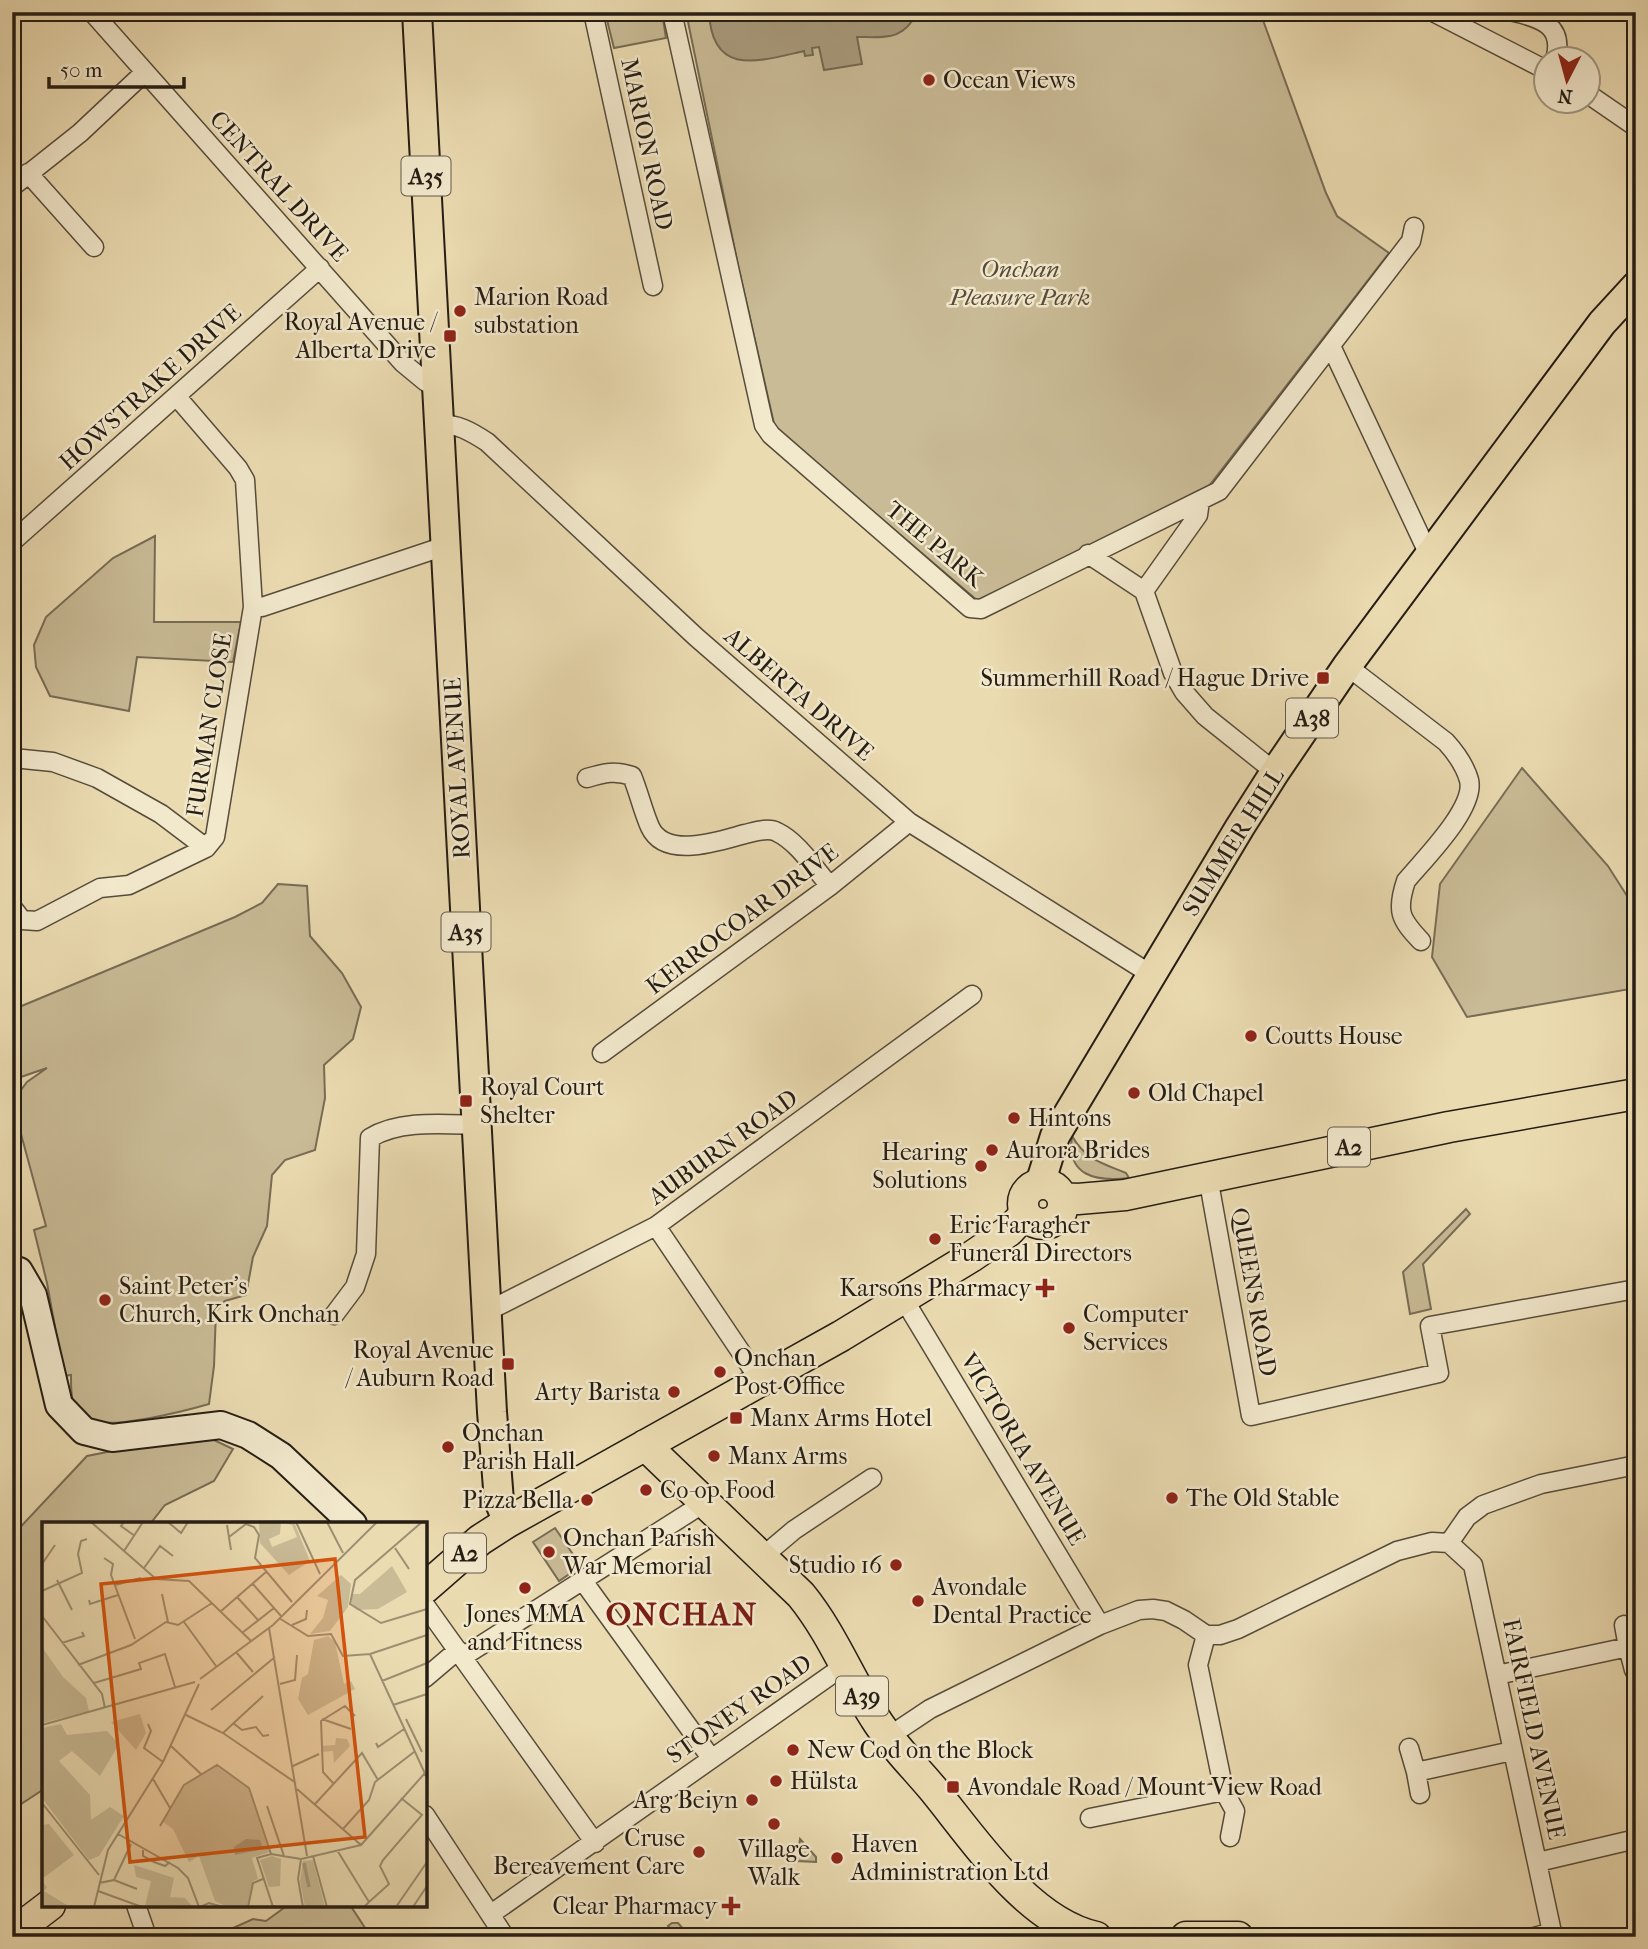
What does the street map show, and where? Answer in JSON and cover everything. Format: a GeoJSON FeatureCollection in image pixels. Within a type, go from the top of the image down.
{"type":"FeatureCollection","features":[{"type":"Feature","properties":{"kind":"highway","name":"A2"},"geometry":{"type":"LineString","coordinates":[[1051,1191],[1078,1199],[1125,1195],[1449,1126],[1636,1094]]}},
{"type":"Feature","properties":{"kind":"highway","name":"A2"},"geometry":{"type":"LineString","coordinates":[[427,1588],[480,1540],[508,1522],[761,1382],[903,1298],[1009,1231],[1026,1214],[1030,1219],[1042,1224],[1054,1221],[1062,1211],[1051,1191]]}},
{"type":"Feature","properties":{"kind":"highway","name":"A39"},"geometry":{"type":"LineString","coordinates":[[645,1445],[801,1595],[818,1615],[865,1703],[888,1737],[995,1864],[1035,1905],[1077,1931],[1096,1937]]}},
{"type":"Feature","properties":{"kind":"highway"},"geometry":{"type":"LineString","coordinates":[[12,1934],[47,1907]]}},
{"type":"Feature","properties":{"kind":"highway"},"geometry":{"type":"LineString","coordinates":[[1186,1937],[1238,1937]]}},
{"type":"Feature","properties":{"kind":"main road","name":"ROYAL AVENUE"},"geometry":{"type":"LineString","coordinates":[[417,12],[486,1312],[499,1501],[508,1522]]}},
{"type":"Feature","properties":{"kind":"main road","name":"SUMMER HILL"},"geometry":{"type":"LineString","coordinates":[[1051,1191],[1055,1136],[1275,772],[1347,666],[1602,323],[1636,286]]}},
{"type":"Feature","properties":{"kind":"main road"},"geometry":{"type":"LineString","coordinates":[[12,1269],[19,1271],[33,1295],[59,1405],[84,1431],[112,1438],[221,1424],[248,1436],[281,1456],[351,1522]]}},
{"type":"Feature","properties":{"kind":"street","name":"CENTRAL DRIVE"},"geometry":{"type":"LineString","coordinates":[[92,12],[403,363],[426,382],[436,382]]}},
{"type":"Feature","properties":{"kind":"street","name":"MARION ROAD"},"geometry":{"type":"LineString","coordinates":[[593,12],[653,286]]}},
{"type":"Feature","properties":{"kind":"street","name":"THE PARK"},"geometry":{"type":"LineString","coordinates":[[672,12],[761,415],[771,435],[970,608],[981,609],[1219,491],[1411,241],[1414,227]]}},
{"type":"Feature","properties":{"kind":"street"},"geometry":{"type":"LineString","coordinates":[[1433,12],[1532,63]]}},
{"type":"Feature","properties":{"kind":"street"},"geometry":{"type":"LineString","coordinates":[[1514,12],[1546,23],[1553,30],[1557,46]]}},
{"type":"Feature","properties":{"kind":"street"},"geometry":{"type":"LineString","coordinates":[[12,187],[80,133],[145,72]]}},
{"type":"Feature","properties":{"kind":"street"},"geometry":{"type":"LineString","coordinates":[[1602,101],[1633,118]]}},
{"type":"Feature","properties":{"kind":"street"},"geometry":{"type":"LineString","coordinates":[[28,173],[93,247]]}},
{"type":"Feature","properties":{"kind":"street","name":"HOWSTRAKE DRIVE"},"geometry":{"type":"LineString","coordinates":[[12,542],[320,268]]}},
{"type":"Feature","properties":{"kind":"street"},"geometry":{"type":"LineString","coordinates":[[1331,346],[1430,556]]}},
{"type":"Feature","properties":{"kind":"street","name":"FURMAN CLOSE"},"geometry":{"type":"LineString","coordinates":[[12,907],[22,920],[37,921],[100,888],[129,885],[206,848],[215,837],[253,607],[245,480],[238,468],[177,397]]}},
{"type":"Feature","properties":{"kind":"street","name":"ALBERTA DRIVE"},"geometry":{"type":"LineString","coordinates":[[438,424],[452,424],[466,429],[487,442],[696,637],[909,822],[1152,975]]}},
{"type":"Feature","properties":{"kind":"street"},"geometry":{"type":"LineString","coordinates":[[1144,592],[1198,515],[1200,502]]}},
{"type":"Feature","properties":{"kind":"street"},"geometry":{"type":"LineString","coordinates":[[253,607],[262,607],[445,546]]}},
{"type":"Feature","properties":{"kind":"street"},"geometry":{"type":"LineString","coordinates":[[1088,554],[1144,592],[1173,673],[1184,692],[1205,716],[1275,772]]}},
{"type":"Feature","properties":{"kind":"street"},"geometry":{"type":"LineString","coordinates":[[1347,666],[1446,742],[1458,756],[1469,782],[1468,798],[1460,814],[1406,881],[1402,894],[1401,915],[1405,924],[1421,941]]}},
{"type":"Feature","properties":{"kind":"street","name":"FURMAN CLOSE"},"geometry":{"type":"LineString","coordinates":[[13,758],[53,762],[97,778],[161,814],[206,848]]}},
{"type":"Feature","properties":{"kind":"street"},"geometry":{"type":"LineString","coordinates":[[587,778],[608,772],[632,776],[651,829],[659,839],[677,845],[695,848],[707,842],[757,831],[775,830],[793,844],[830,886]]}},
{"type":"Feature","properties":{"kind":"street","name":"KERROCOAR DRIVE"},"geometry":{"type":"LineString","coordinates":[[603,1053],[830,886],[909,822]]}},
{"type":"Feature","properties":{"kind":"street","name":"AUBURN ROAD"},"geometry":{"type":"LineString","coordinates":[[486,1312],[656,1226],[972,995]]}},
{"type":"Feature","properties":{"kind":"street"},"geometry":{"type":"LineString","coordinates":[[334,1315],[355,1287],[366,1255],[370,1138],[396,1127],[475,1125]]}},
{"type":"Feature","properties":{"kind":"street","name":"QUEENS ROAD"},"geometry":{"type":"LineString","coordinates":[[1208,1177],[1251,1416],[1439,1373],[1430,1326],[1636,1289]]}},
{"type":"Feature","properties":{"kind":"street"},"geometry":{"type":"LineString","coordinates":[[656,1226],[761,1382]]}},
{"type":"Feature","properties":{"kind":"street","name":"VICTORIA AVENUE"},"geometry":{"type":"LineString","coordinates":[[903,1298],[1100,1625]]}},
{"type":"Feature","properties":{"kind":"street"},"geometry":{"type":"LineString","coordinates":[[888,1737],[930,1709],[1100,1625],[1139,1610],[1166,1611],[1206,1636],[1220,1635],[1238,1629],[1397,1551],[1432,1542],[1449,1543],[1467,1517],[1483,1505],[1541,1484],[1636,1465]]}},
{"type":"Feature","properties":{"kind":"street"},"geometry":{"type":"LineString","coordinates":[[762,1557],[794,1530],[872,1478]]}},
{"type":"Feature","properties":{"kind":"street"},"geometry":{"type":"LineString","coordinates":[[427,1677],[705,1503]]}},
{"type":"Feature","properties":{"kind":"street","name":"FAIRFIELD AVENUE"},"geometry":{"type":"LineString","coordinates":[[1449,1543],[1473,1565],[1552,1935]]}},
{"type":"Feature","properties":{"kind":"street"},"geometry":{"type":"LineString","coordinates":[[583,1581],[711,1758]]}},
{"type":"Feature","properties":{"kind":"street"},"geometry":{"type":"LineString","coordinates":[[427,1588],[461,1653],[595,1843]]}},
{"type":"Feature","properties":{"kind":"street"},"geometry":{"type":"LineString","coordinates":[[1624,1625],[1634,1670]]}},
{"type":"Feature","properties":{"kind":"street"},"geometry":{"type":"LineString","coordinates":[[1206,1636],[1198,1665],[1224,1791],[1235,1811],[1230,1837]]}},
{"type":"Feature","properties":{"kind":"street"},"geometry":{"type":"LineString","coordinates":[[1497,1675],[1628,1647]]}},
{"type":"Feature","properties":{"kind":"street","name":"STONEY ROAD"},"geometry":{"type":"LineString","coordinates":[[491,1914],[845,1665]]}},
{"type":"Feature","properties":{"kind":"street"},"geometry":{"type":"LineString","coordinates":[[1409,1748],[1420,1794]]}},
{"type":"Feature","properties":{"kind":"street"},"geometry":{"type":"LineString","coordinates":[[1416,1772],[1512,1751]]}},
{"type":"Feature","properties":{"kind":"street"},"geometry":{"type":"LineString","coordinates":[[1090,1818],[1224,1791]]}},
{"type":"Feature","properties":{"kind":"street"},"geometry":{"type":"LineString","coordinates":[[427,1818],[505,1937]]}},
{"type":"Feature","properties":{"kind":"street"},"geometry":{"type":"LineString","coordinates":[[1538,1862],[1636,1839]]}},
{"type":"Feature","properties":{"kind":"street"},"geometry":{"type":"LineString","coordinates":[[137,1907],[147,1937]]}},
{"type":"Feature","properties":{"kind":"street"},"geometry":{"type":"LineString","coordinates":[[1534,1937],[1552,1935]]}},
{"type":"Feature","properties":{"kind":"green space"},"geometry":{"type":"Polygon","coordinates":[[[605,12],[662,12],[666,38],[614,48],[605,12]]]}},
{"type":"Feature","properties":{"kind":"green space","name":"Onchan Pleasure Park"},"geometry":{"type":"Polygon","coordinates":[[[686,12],[1260,12],[1326,193],[1337,216],[1389,253],[1202,495],[978,601],[775,428],[686,12]]]}},
{"type":"Feature","properties":{"kind":"green space"},"geometry":{"type":"Polygon","coordinates":[[[155,536],[154,622],[241,622],[233,662],[137,657],[129,711],[50,696],[36,667],[34,645],[46,617],[113,558],[155,536]]]}},
{"type":"Feature","properties":{"kind":"green space"},"geometry":{"type":"Polygon","coordinates":[[[1522,768],[1608,866],[1636,910],[1636,988],[1467,1017],[1432,957],[1440,884],[1522,768]]]}},
{"type":"Feature","properties":{"kind":"green space"},"geometry":{"type":"Polygon","coordinates":[[[278,884],[307,886],[310,936],[342,973],[361,1007],[353,1039],[324,1065],[325,1098],[315,1150],[285,1160],[272,1175],[267,1226],[253,1257],[246,1295],[225,1301],[216,1311],[214,1366],[209,1404],[128,1421],[111,1423],[86,1419],[74,1405],[71,1375],[64,1376],[34,1230],[46,1226],[18,1123],[18,1094],[27,1082],[47,1068],[12,1080],[12,1010],[235,917],[262,903],[278,884]]]}},
{"type":"Feature","properties":{"kind":"green space"},"geometry":{"type":"Polygon","coordinates":[[[1072,1136],[1089,1156],[1126,1173],[1129,1178],[1105,1179],[1086,1174],[1074,1160],[1072,1136]]]}},
{"type":"Feature","properties":{"kind":"green space"},"geometry":{"type":"Polygon","coordinates":[[[1466,1209],[1470,1214],[1423,1264],[1431,1309],[1410,1314],[1403,1272],[1466,1209]]]}},
{"type":"Feature","properties":{"kind":"green space"},"geometry":{"type":"Polygon","coordinates":[[[178,1438],[214,1440],[233,1449],[214,1481],[165,1505],[152,1522],[42,1522],[42,1790],[12,1810],[12,1536],[87,1456],[178,1438]]]}},
{"type":"Feature","properties":{"kind":"green space"},"geometry":{"type":"Polygon","coordinates":[[[555,1528],[581,1566],[559,1581],[533,1542],[555,1528]]]}},
{"type":"Feature","properties":{"kind":"green space"},"geometry":{"type":"Polygon","coordinates":[[[800,1839],[816,1857],[816,1862],[797,1861],[800,1839]]]}},
{"type":"Feature","properties":{"kind":"green space"},"geometry":{"type":"Polygon","coordinates":[[[285,1907],[351,1907],[371,1937],[213,1937],[253,1919],[266,1921],[285,1907]]]}},
{"type":"Feature","properties":{"kind":"green space"},"geometry":{"type":"Polygon","coordinates":[[[678,1923],[686,1932],[696,1933],[696,1937],[677,1937],[668,1926],[678,1923]]]}},
{"type":"Feature","properties":{"kind":"shaded area"},"geometry":{"type":"Polygon","coordinates":[[[709,12],[757,12],[754,15],[756,19],[785,12],[918,12],[900,33],[885,37],[857,37],[862,64],[824,70],[819,47],[812,48],[813,55],[805,56],[804,51],[755,60],[741,60],[729,56],[719,47],[712,33],[709,12]]]}},
{"type":"Feature","properties":{"kind":"place","name":"Ocean Views"},"geometry":{"type":"Point","coordinates":[929,80]}},
{"type":"Feature","properties":{"kind":"place","name":"Marion Road substation"},"geometry":{"type":"Point","coordinates":[460,311]}},
{"type":"Feature","properties":{"kind":"place","name":"Royal Avenue / Alberta Drive"},"geometry":{"type":"Point","coordinates":[450,336]}},
{"type":"Feature","properties":{"kind":"place","name":"Summerhill Road / Hague Drive"},"geometry":{"type":"Point","coordinates":[1323,678]}},
{"type":"Feature","properties":{"kind":"place","name":"Coutts House"},"geometry":{"type":"Point","coordinates":[1251,1036]}},
{"type":"Feature","properties":{"kind":"place","name":"Old Chapel"},"geometry":{"type":"Point","coordinates":[1134,1093]}},
{"type":"Feature","properties":{"kind":"place","name":"Royal Court Shelter"},"geometry":{"type":"Point","coordinates":[466,1101]}},
{"type":"Feature","properties":{"kind":"place","name":"Hintons"},"geometry":{"type":"Point","coordinates":[1014,1118]}},
{"type":"Feature","properties":{"kind":"place","name":"Aurora Brides"},"geometry":{"type":"Point","coordinates":[992,1150]}},
{"type":"Feature","properties":{"kind":"place","name":"Hearing Solutions"},"geometry":{"type":"Point","coordinates":[981,1166]}},
{"type":"Feature","properties":{"kind":"place","name":"Eric Faragher Funeral Directors"},"geometry":{"type":"Point","coordinates":[935,1239]}},
{"type":"Feature","properties":{"kind":"place","name":"Karsons Pharmacy"},"geometry":{"type":"Point","coordinates":[1045,1288]}},
{"type":"Feature","properties":{"kind":"place","name":"Saint Peter's Church, Kirk Onchan"},"geometry":{"type":"Point","coordinates":[105,1300]}},
{"type":"Feature","properties":{"kind":"place","name":"Computer Services"},"geometry":{"type":"Point","coordinates":[1069,1328]}},
{"type":"Feature","properties":{"kind":"place","name":"Royal Avenue / Auburn Road"},"geometry":{"type":"Point","coordinates":[508,1364]}},
{"type":"Feature","properties":{"kind":"place","name":"Onchan Post Office"},"geometry":{"type":"Point","coordinates":[720,1372]}},
{"type":"Feature","properties":{"kind":"place","name":"Arty Barista"},"geometry":{"type":"Point","coordinates":[674,1392]}},
{"type":"Feature","properties":{"kind":"place","name":"Manx Arms Hotel"},"geometry":{"type":"Point","coordinates":[736,1418]}},
{"type":"Feature","properties":{"kind":"place","name":"Onchan Parish Hall"},"geometry":{"type":"Point","coordinates":[448,1447]}},
{"type":"Feature","properties":{"kind":"place","name":"Manx Arms"},"geometry":{"type":"Point","coordinates":[714,1456]}},
{"type":"Feature","properties":{"kind":"place","name":"Co-op Food"},"geometry":{"type":"Point","coordinates":[646,1490]}},
{"type":"Feature","properties":{"kind":"place","name":"The Old Stable"},"geometry":{"type":"Point","coordinates":[1172,1498]}},
{"type":"Feature","properties":{"kind":"place","name":"Pizza Bella"},"geometry":{"type":"Point","coordinates":[587,1500]}},
{"type":"Feature","properties":{"kind":"place","name":"Onchan Parish War Memorial"},"geometry":{"type":"Point","coordinates":[549,1552]}},
{"type":"Feature","properties":{"kind":"place","name":"Studio 16"},"geometry":{"type":"Point","coordinates":[896,1565]}},
{"type":"Feature","properties":{"kind":"place","name":"Jones MMA and Fitness"},"geometry":{"type":"Point","coordinates":[525,1588]}},
{"type":"Feature","properties":{"kind":"place","name":"Avondale Dental Practice"},"geometry":{"type":"Point","coordinates":[918,1601]}},
{"type":"Feature","properties":{"kind":"place","name":"New Cod on the Block"},"geometry":{"type":"Point","coordinates":[793,1750]}},
{"type":"Feature","properties":{"kind":"place","name":"Hülsta"},"geometry":{"type":"Point","coordinates":[776,1781]}},
{"type":"Feature","properties":{"kind":"place","name":"Avondale Road / Mount View Road"},"geometry":{"type":"Point","coordinates":[953,1787]}},
{"type":"Feature","properties":{"kind":"place","name":"Arg Beiyn"},"geometry":{"type":"Point","coordinates":[752,1800]}},
{"type":"Feature","properties":{"kind":"place","name":"Village Walk"},"geometry":{"type":"Point","coordinates":[774,1824]}},
{"type":"Feature","properties":{"kind":"place","name":"Cruse Bereavement Care"},"geometry":{"type":"Point","coordinates":[699,1852]}},
{"type":"Feature","properties":{"kind":"place","name":"Haven Administration Ltd"},"geometry":{"type":"Point","coordinates":[837,1858]}},
{"type":"Feature","properties":{"kind":"place","name":"Clear Pharmacy"},"geometry":{"type":"Point","coordinates":[731,1906]}},
{"type":"Feature","properties":{"kind":"district","name":"ONCHAN"},"geometry":{"type":"Point","coordinates":[682,1614]}}]}
